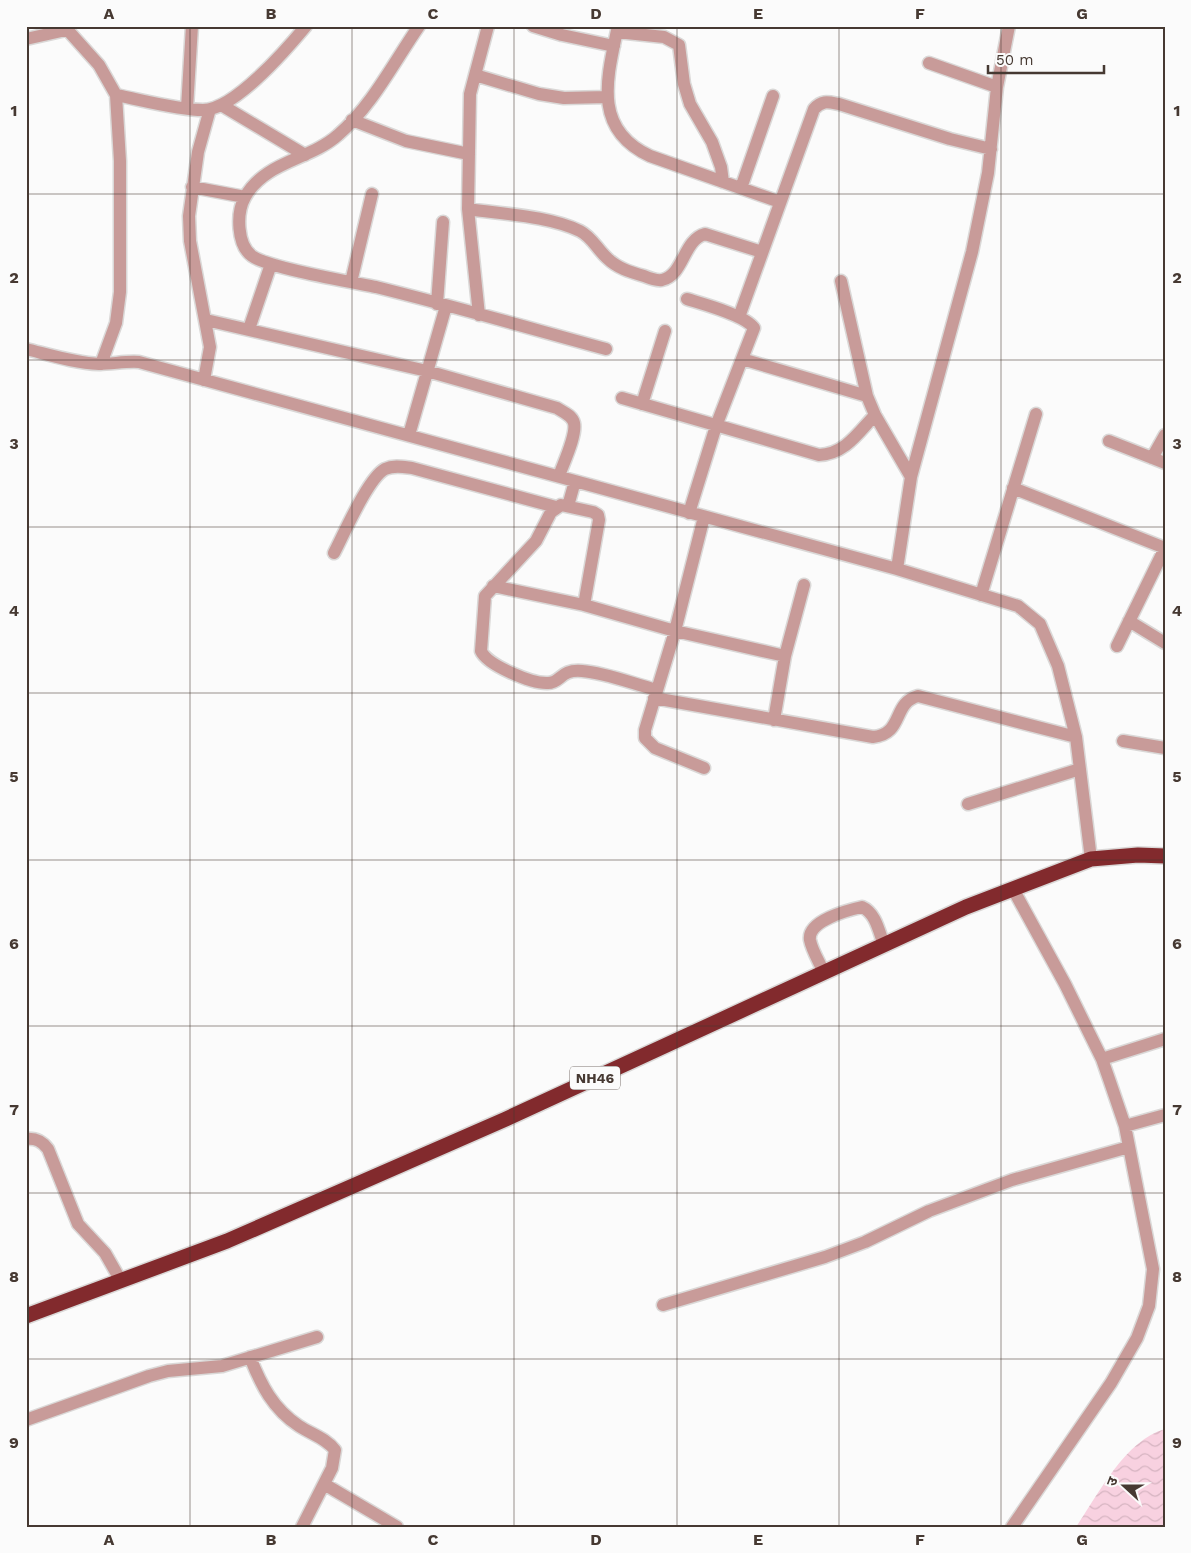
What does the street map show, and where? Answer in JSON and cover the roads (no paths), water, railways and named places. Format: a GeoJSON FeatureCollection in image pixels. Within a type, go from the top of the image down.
{"type":"FeatureCollection","features":[{"type":"Feature","properties":{"kind":"highway","name":"NH46"},"geometry":{"type":"LineString","coordinates":[[26,1316],[227,1241],[497,1123],[966,907],[1091,860],[1138,855],[1165,856]]}},
{"type":"Feature","properties":{"kind":"street"},"geometry":{"type":"LineString","coordinates":[[187,108],[192,26]]}},
{"type":"Feature","properties":{"kind":"street"},"geometry":{"type":"LineString","coordinates":[[116,95],[187,108],[210,109],[222,106],[241,94],[306,26]]}},
{"type":"Feature","properties":{"kind":"street"},"geometry":{"type":"LineString","coordinates":[[419,26],[352,120],[326,145],[285,162],[263,176],[245,197],[240,225],[240,238],[244,249],[254,258],[271,264],[351,282],[606,349]]}},
{"type":"Feature","properties":{"kind":"street"},"geometry":{"type":"LineString","coordinates":[[480,315],[468,209],[470,94],[488,26]]}},
{"type":"Feature","properties":{"kind":"street"},"geometry":{"type":"LineString","coordinates":[[533,26],[562,35],[614,46]]}},
{"type":"Feature","properties":{"kind":"street"},"geometry":{"type":"LineString","coordinates":[[897,569],[911,477],[972,252],[991,149],[996,86],[1010,26]]}},
{"type":"Feature","properties":{"kind":"street"},"geometry":{"type":"LineString","coordinates":[[26,39],[65,28],[99,65],[116,95],[120,161],[120,292],[116,323],[101,364]]}},
{"type":"Feature","properties":{"kind":"street"},"geometry":{"type":"LineString","coordinates":[[723,182],[721,167],[712,142],[690,104],[684,84],[679,45],[664,37],[617,29],[607,97],[609,113],[622,138],[634,149],[723,182],[780,202]]}},
{"type":"Feature","properties":{"kind":"street"},"geometry":{"type":"LineString","coordinates":[[928,63],[996,86]]}},
{"type":"Feature","properties":{"kind":"street"},"geometry":{"type":"LineString","coordinates":[[475,75],[539,94],[564,98],[607,97]]}},
{"type":"Feature","properties":{"kind":"street"},"geometry":{"type":"LineString","coordinates":[[741,188],[773,96]]}},
{"type":"Feature","properties":{"kind":"street"},"geometry":{"type":"LineString","coordinates":[[739,317],[814,109],[820,103],[839,104],[950,139],[991,149]]}},
{"type":"Feature","properties":{"kind":"street"},"geometry":{"type":"LineString","coordinates":[[222,106],[305,155]]}},
{"type":"Feature","properties":{"kind":"street"},"geometry":{"type":"LineString","coordinates":[[204,380],[210,347],[190,241],[189,216],[198,152],[210,109]]}},
{"type":"Feature","properties":{"kind":"street"},"geometry":{"type":"LineString","coordinates":[[352,120],[406,141],[469,154]]}},
{"type":"Feature","properties":{"kind":"street"},"geometry":{"type":"LineString","coordinates":[[192,187],[245,197]]}},
{"type":"Feature","properties":{"kind":"street"},"geometry":{"type":"LineString","coordinates":[[351,282],[372,194]]}},
{"type":"Feature","properties":{"kind":"street"},"geometry":{"type":"LineString","coordinates":[[468,209],[520,216],[580,231],[590,238],[616,265],[629,272],[651,279],[662,280],[668,276],[682,261],[692,242],[698,236],[705,234],[762,252]]}},
{"type":"Feature","properties":{"kind":"street"},"geometry":{"type":"LineString","coordinates":[[410,435],[427,371],[441,305],[443,222]]}},
{"type":"Feature","properties":{"kind":"street"},"geometry":{"type":"LineString","coordinates":[[249,329],[271,264]]}},
{"type":"Feature","properties":{"kind":"street"},"geometry":{"type":"LineString","coordinates":[[841,281],[867,396],[875,415],[911,477]]}},
{"type":"Feature","properties":{"kind":"street"},"geometry":{"type":"LineString","coordinates":[[687,299],[739,317],[754,328],[716,426],[689,513]]}},
{"type":"Feature","properties":{"kind":"street"},"geometry":{"type":"LineString","coordinates":[[206,320],[427,371],[557,408],[569,415],[574,422],[574,431],[559,476]]}},
{"type":"Feature","properties":{"kind":"street"},"geometry":{"type":"LineString","coordinates":[[642,404],[664,331]]}},
{"type":"Feature","properties":{"kind":"street"},"geometry":{"type":"LineString","coordinates":[[26,349],[76,362],[101,364],[119,361],[139,362],[897,569],[1018,606],[1040,624],[1058,666],[1076,737],[1091,860]]}},
{"type":"Feature","properties":{"kind":"street"},"geometry":{"type":"LineString","coordinates":[[742,359],[867,396]]}},
{"type":"Feature","properties":{"kind":"street"},"geometry":{"type":"LineString","coordinates":[[622,398],[819,455],[831,454],[840,450],[875,415]]}},
{"type":"Feature","properties":{"kind":"street"},"geometry":{"type":"LineString","coordinates":[[981,595],[1036,414]]}},
{"type":"Feature","properties":{"kind":"street"},"geometry":{"type":"LineString","coordinates":[[1152,458],[1165,435]]}},
{"type":"Feature","properties":{"kind":"street"},"geometry":{"type":"LineString","coordinates":[[1109,441],[1165,463]]}},
{"type":"Feature","properties":{"kind":"street"},"geometry":{"type":"LineString","coordinates":[[334,553],[369,486],[385,469],[397,466],[412,468],[593,512],[598,515],[599,520],[584,605]]}},
{"type":"Feature","properties":{"kind":"street"},"geometry":{"type":"LineString","coordinates":[[575,480],[562,506],[529,550],[492,586],[485,596],[481,651],[490,662],[523,677],[548,684],[555,682],[567,671],[585,671],[656,694],[774,720],[872,737],[881,736],[893,728],[904,704],[911,698],[918,696],[1076,737]]}},
{"type":"Feature","properties":{"kind":"street"},"geometry":{"type":"LineString","coordinates":[[1013,488],[1165,548],[1117,646]]}},
{"type":"Feature","properties":{"kind":"street"},"geometry":{"type":"LineString","coordinates":[[704,517],[675,631],[645,730],[645,738],[648,744],[704,768]]}},
{"type":"Feature","properties":{"kind":"street"},"geometry":{"type":"LineString","coordinates":[[774,720],[785,656],[804,585]]}},
{"type":"Feature","properties":{"kind":"street"},"geometry":{"type":"LineString","coordinates":[[492,586],[584,605],[675,631],[785,656]]}},
{"type":"Feature","properties":{"kind":"street"},"geometry":{"type":"LineString","coordinates":[[1129,621],[1165,643]]}},
{"type":"Feature","properties":{"kind":"street"},"geometry":{"type":"LineString","coordinates":[[1123,741],[1165,748]]}},
{"type":"Feature","properties":{"kind":"street"},"geometry":{"type":"LineString","coordinates":[[968,804],[1080,769]]}},
{"type":"Feature","properties":{"kind":"street"},"geometry":{"type":"LineString","coordinates":[[1012,1527],[1111,1383],[1137,1338],[1149,1306],[1153,1269],[1125,1126],[1102,1059],[1055,965],[1013,889]]}},
{"type":"Feature","properties":{"kind":"street"},"geometry":{"type":"LineString","coordinates":[[824,973],[810,940],[810,933],[817,924],[862,907],[869,910],[884,945]]}},
{"type":"Feature","properties":{"kind":"street"},"geometry":{"type":"LineString","coordinates":[[1102,1059],[1165,1040]]}},
{"type":"Feature","properties":{"kind":"street"},"geometry":{"type":"LineString","coordinates":[[1125,1126],[1165,1115]]}},
{"type":"Feature","properties":{"kind":"street"},"geometry":{"type":"LineString","coordinates":[[26,1139],[34,1138],[43,1142],[48,1149],[78,1224],[105,1254],[122,1281]]}},
{"type":"Feature","properties":{"kind":"street"},"geometry":{"type":"LineString","coordinates":[[662,1305],[825,1257],[865,1242],[929,1210],[1012,1180],[1129,1147]]}},
{"type":"Feature","properties":{"kind":"street"},"geometry":{"type":"LineString","coordinates":[[26,1420],[159,1373],[222,1366],[317,1337]]}},
{"type":"Feature","properties":{"kind":"street"},"geometry":{"type":"LineString","coordinates":[[250,1358],[259,1382],[280,1410],[300,1427],[330,1444],[335,1450],[333,1463],[302,1527]]}},
{"type":"Feature","properties":{"kind":"street"},"geometry":{"type":"LineString","coordinates":[[324,1484],[397,1527]]}},
{"type":"Feature","properties":{"kind":"water"},"geometry":{"type":"Polygon","coordinates":[[[1165,1429],[1165,1527],[1076,1527],[1103,1485],[1125,1456],[1137,1444],[1165,1429]]]}}]}
